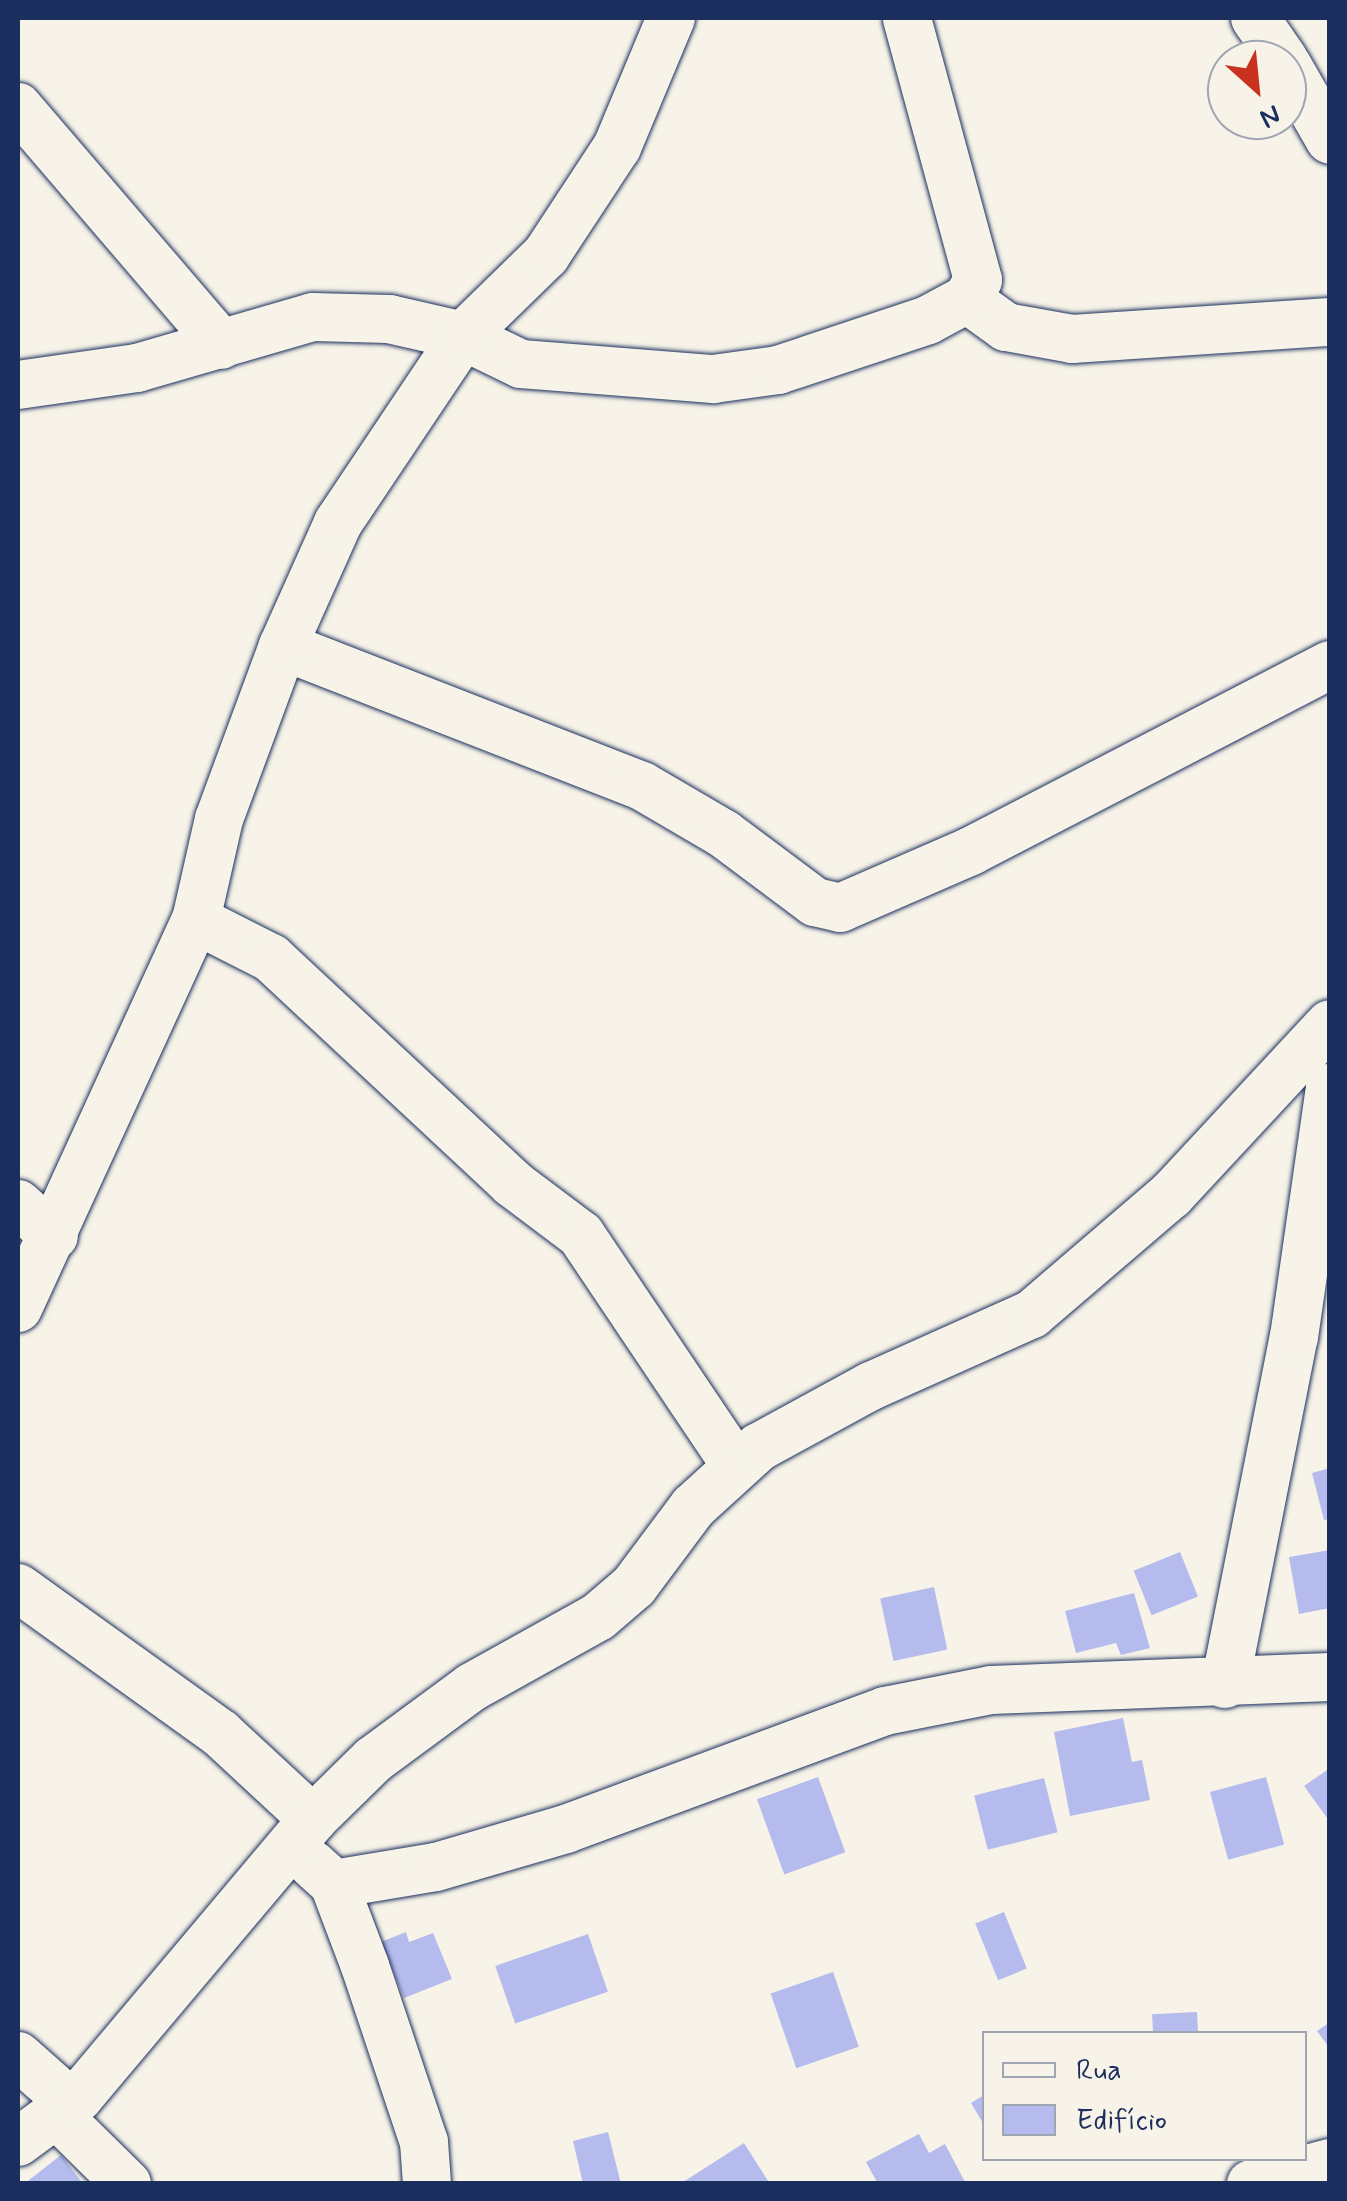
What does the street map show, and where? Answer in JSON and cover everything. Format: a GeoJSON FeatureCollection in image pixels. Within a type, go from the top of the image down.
{"type":"FeatureCollection","features":[{"type":"Feature","properties":{"kind":"street"},"geometry":{"type":"LineString","coordinates":[[18,1308],[196,920],[219,819],[283,646],[338,523],[463,336],[546,254],[617,147],[671,18]]}},
{"type":"Feature","properties":{"kind":"street"},"geometry":{"type":"LineString","coordinates":[[18,385],[137,368],[314,317],[390,318],[463,336],[521,364],[713,379],[778,370],[928,320],[967,298],[978,280],[908,18]]}},
{"type":"Feature","properties":{"kind":"street"},"geometry":{"type":"LineString","coordinates":[[1256,18],[1271,40]]}},
{"type":"Feature","properties":{"kind":"street"},"geometry":{"type":"LineString","coordinates":[[1307,99],[1330,140]]}},
{"type":"Feature","properties":{"kind":"street"},"geometry":{"type":"LineString","coordinates":[[18,107],[222,345]]}},
{"type":"Feature","properties":{"kind":"street"},"geometry":{"type":"LineString","coordinates":[[967,298],[1006,327],[1072,339],[1330,322]]}},
{"type":"Feature","properties":{"kind":"street"},"geometry":{"type":"LineString","coordinates":[[283,646],[642,786],[738,843],[815,902],[840,908],[972,851],[1330,664]]}},
{"type":"Feature","properties":{"kind":"street"},"geometry":{"type":"LineString","coordinates":[[196,920],[271,958],[512,1183],[580,1234],[735,1464]]}},
{"type":"Feature","properties":{"kind":"street"},"geometry":{"type":"LineString","coordinates":[[18,2142],[65,2110],[304,1834],[416,1726],[622,1596],[735,1464],[870,1386],[1032,1314],[1171,1195],[1330,1024]]}},
{"type":"Feature","properties":{"kind":"street"},"geometry":{"type":"LineString","coordinates":[[1225,1684],[1294,1337],[1330,1088]]}},
{"type":"Feature","properties":{"kind":"street"},"geometry":{"type":"LineString","coordinates":[[18,1204],[54,1236]]}},
{"type":"Feature","properties":{"kind":"street"},"geometry":{"type":"LineString","coordinates":[[18,1588],[220,1733],[304,1834],[334,1884],[419,2126],[428,2184]]}},
{"type":"Feature","properties":{"kind":"street"},"geometry":{"type":"LineString","coordinates":[[334,1884],[436,1867],[566,1829],[885,1711],[991,1690],[1330,1677]]}},
{"type":"Feature","properties":{"kind":"street"},"geometry":{"type":"LineString","coordinates":[[18,2056],[126,2184]]}},
{"type":"Feature","properties":{"kind":"street"},"geometry":{"type":"LineString","coordinates":[[1251,2184],[1330,2162]]}},
{"type":"Feature","properties":{"kind":"building"},"geometry":{"type":"Polygon","coordinates":[[[1330,1468],[1330,1519],[1324,1520],[1312,1473],[1330,1468]]]}},
{"type":"Feature","properties":{"kind":"building"},"geometry":{"type":"Polygon","coordinates":[[[1330,1550],[1330,1608],[1299,1614],[1289,1557],[1330,1550]]]}},
{"type":"Feature","properties":{"kind":"building"},"geometry":{"type":"Polygon","coordinates":[[[1180,1552],[1198,1597],[1152,1615],[1134,1571],[1180,1552]]]}},
{"type":"Feature","properties":{"kind":"building"},"geometry":{"type":"Polygon","coordinates":[[[934,1587],[947,1650],[894,1661],[880,1598],[934,1587]]]}},
{"type":"Feature","properties":{"kind":"building"},"geometry":{"type":"Polygon","coordinates":[[[1134,1593],[1150,1648],[1121,1655],[1116,1643],[1076,1653],[1065,1611],[1134,1593]]]}},
{"type":"Feature","properties":{"kind":"building"},"geometry":{"type":"Polygon","coordinates":[[[1123,1718],[1132,1762],[1142,1760],[1150,1800],[1070,1816],[1054,1732],[1123,1718]]]}},
{"type":"Feature","properties":{"kind":"building"},"geometry":{"type":"Polygon","coordinates":[[[1330,1768],[1330,1822],[1304,1786],[1330,1768]]]}},
{"type":"Feature","properties":{"kind":"building"},"geometry":{"type":"Polygon","coordinates":[[[818,1777],[845,1852],[784,1874],[757,1799],[818,1777]]]}},
{"type":"Feature","properties":{"kind":"building"},"geometry":{"type":"Polygon","coordinates":[[[1266,1777],[1284,1845],[1228,1860],[1210,1792],[1266,1777]]]}},
{"type":"Feature","properties":{"kind":"building"},"geometry":{"type":"Polygon","coordinates":[[[1044,1778],[1058,1832],[988,1850],[974,1795],[1044,1778]]]}},
{"type":"Feature","properties":{"kind":"building"},"geometry":{"type":"Polygon","coordinates":[[[1004,1912],[1027,1969],[998,1980],[975,1924],[1004,1912]]]}},
{"type":"Feature","properties":{"kind":"building"},"geometry":{"type":"Polygon","coordinates":[[[406,1932],[409,1942],[433,1933],[452,1979],[404,1998],[381,1942],[406,1932]]]}},
{"type":"Feature","properties":{"kind":"building"},"geometry":{"type":"Polygon","coordinates":[[[588,1934],[608,1992],[515,2024],[495,1966],[588,1934]]]}},
{"type":"Feature","properties":{"kind":"building"},"geometry":{"type":"Polygon","coordinates":[[[833,1972],[859,2047],[796,2068],[771,1993],[833,1972]]]}},
{"type":"Feature","properties":{"kind":"building"},"geometry":{"type":"Polygon","coordinates":[[[1197,2012],[1198,2031],[1153,2031],[1152,2014],[1197,2012]]]}},
{"type":"Feature","properties":{"kind":"building"},"geometry":{"type":"Polygon","coordinates":[[[1330,2022],[1330,2049],[1317,2031],[1330,2022]]]}},
{"type":"Feature","properties":{"kind":"building"},"geometry":{"type":"Polygon","coordinates":[[[982,2096],[982,2122],[971,2103],[982,2096]]]}},
{"type":"Feature","properties":{"kind":"building"},"geometry":{"type":"Polygon","coordinates":[[[608,2132],[621,2184],[583,2184],[573,2141],[608,2132]]]}},
{"type":"Feature","properties":{"kind":"building"},"geometry":{"type":"Polygon","coordinates":[[[919,2134],[929,2153],[945,2144],[966,2184],[878,2184],[866,2162],[919,2134]]]}},
{"type":"Feature","properties":{"kind":"building"},"geometry":{"type":"Polygon","coordinates":[[[744,2143],[770,2184],[680,2184],[744,2143]]]}},
{"type":"Feature","properties":{"kind":"building"},"geometry":{"type":"Polygon","coordinates":[[[61,2155],[83,2184],[24,2184],[61,2155]]]}}]}
